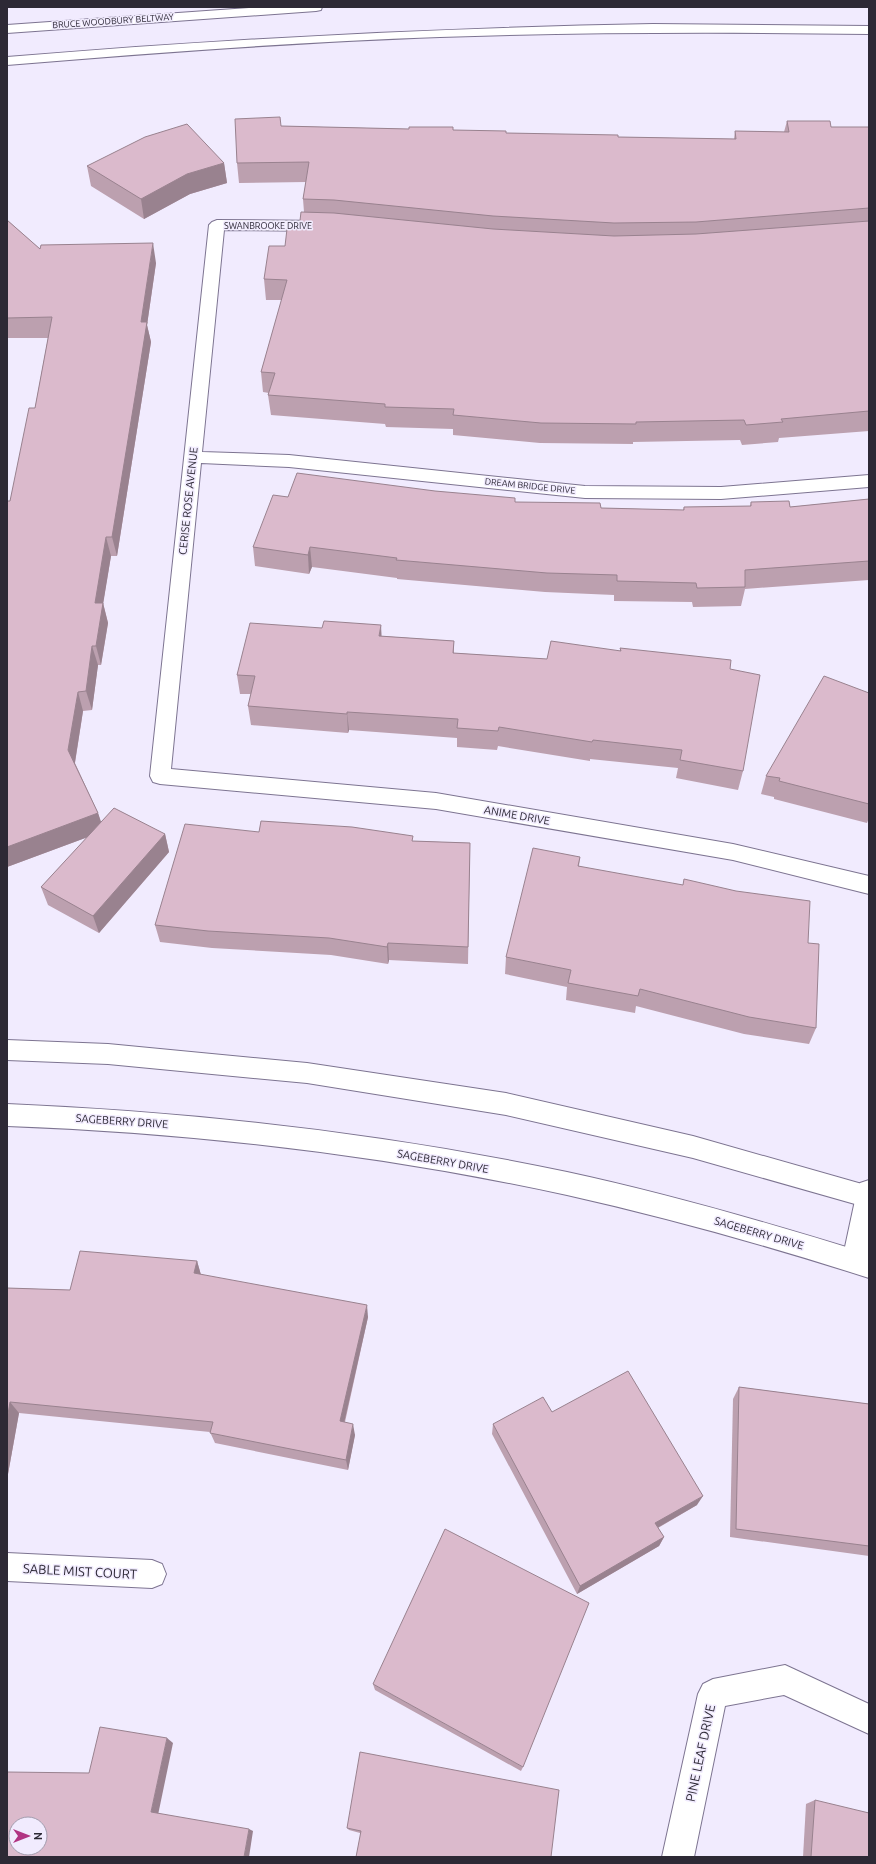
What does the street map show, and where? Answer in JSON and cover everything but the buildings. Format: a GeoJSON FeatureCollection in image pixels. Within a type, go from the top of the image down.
{"type":"FeatureCollection","features":[{"type":"Feature","properties":{"kind":"main road","name":"BRUCE WOODBURY BELTWAY"},"geometry":{"type":"LineString","coordinates":[[7,29],[316,7]]}},
{"type":"Feature","properties":{"kind":"main road"},"geometry":{"type":"LineString","coordinates":[[7,61],[132,50],[438,32],[623,28],[869,30]]}},
{"type":"Feature","properties":{"kind":"main road","name":"SWANBROOKE DRIVE"},"geometry":{"type":"LineString","coordinates":[[217,225],[343,227]]}},
{"type":"Feature","properties":{"kind":"main road","name":"CERISE ROSE AVENUE"},"geometry":{"type":"LineString","coordinates":[[160,776],[217,225]]}},
{"type":"Feature","properties":{"kind":"main road","name":"DREAM BRIDGE DRIVE"},"geometry":{"type":"LineString","coordinates":[[192,457],[289,461],[585,492],[721,493],[869,481]]}},
{"type":"Feature","properties":{"kind":"main road","name":"ANIME DRIVE"},"geometry":{"type":"LineString","coordinates":[[160,776],[436,801],[733,852],[869,885]]}},
{"type":"Feature","properties":{"kind":"main road"},"geometry":{"type":"LineString","coordinates":[[7,1050],[108,1054],[307,1072],[506,1104],[693,1147],[869,1195],[862,1263]]}},
{"type":"Feature","properties":{"kind":"main road","name":"SAGEBERRY DRIVE"},"geometry":{"type":"LineString","coordinates":[[7,1115],[138,1122],[258,1133],[352,1145],[448,1161],[546,1179],[669,1208],[785,1239],[862,1263]]}},
{"type":"Feature","properties":{"kind":"main road","name":"SABLE MIST COURT"},"geometry":{"type":"LineString","coordinates":[[7,1567],[152,1574]]}},
{"type":"Feature","properties":{"kind":"main road","name":"PINE LEAF DRIVE"},"geometry":{"type":"LineString","coordinates":[[678,1857],[713,1694],[785,1680],[869,1719]]}}]}
